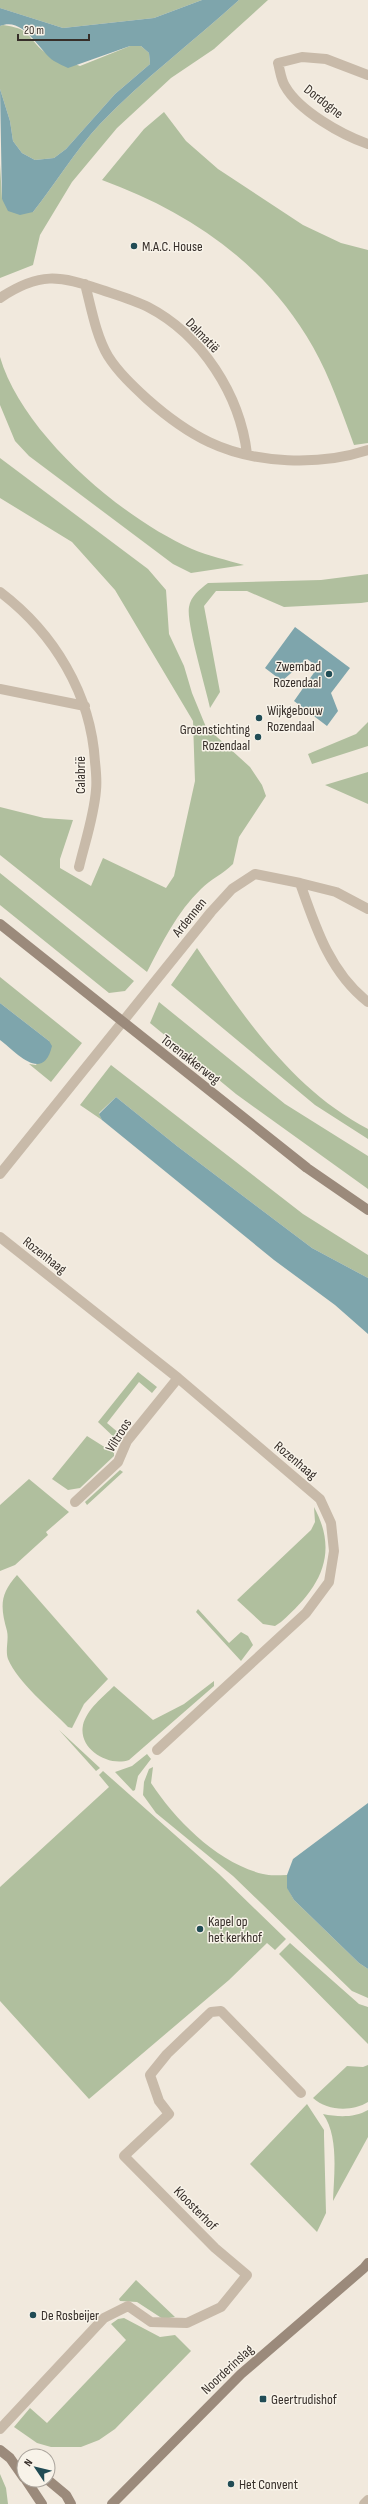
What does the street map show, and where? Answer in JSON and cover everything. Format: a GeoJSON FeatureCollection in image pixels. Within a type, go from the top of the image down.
{"type":"FeatureCollection","features":[{"type":"Feature","properties":{"kind":"street","name":"Dordogne"},"geometry":{"type":"LineString","coordinates":[[368,75],[326,60],[302,56],[278,63],[285,86],[301,104],[329,125],[368,144]]}},
{"type":"Feature","properties":{"kind":"street","name":"Dalmatië"},"geometry":{"type":"LineString","coordinates":[[0,298],[20,284],[42,278],[85,284],[148,307],[183,332],[209,361],[228,391],[244,429],[247,454]]}},
{"type":"Feature","properties":{"kind":"street"},"geometry":{"type":"LineString","coordinates":[[85,284],[108,356],[133,387],[167,416],[209,442],[247,454],[309,462],[354,455],[368,450]]}},
{"type":"Feature","properties":{"kind":"street","name":"Calabrië"},"geometry":{"type":"LineString","coordinates":[[0,592],[22,609],[50,641],[69,670],[85,706],[94,743],[97,789],[79,867]]}},
{"type":"Feature","properties":{"kind":"street"},"geometry":{"type":"LineString","coordinates":[[0,689],[85,706]]}},
{"type":"Feature","properties":{"kind":"street","name":"Ardennen"},"geometry":{"type":"LineString","coordinates":[[122,1023],[232,889],[255,874],[336,892],[368,909]]}},
{"type":"Feature","properties":{"kind":"street"},"geometry":{"type":"LineString","coordinates":[[300,883],[316,929],[338,970],[368,1002]]}},
{"type":"Feature","properties":{"kind":"street","name":"Torenakkerweg"},"geometry":{"type":"LineString","coordinates":[[0,924],[122,1023],[307,1168],[368,1210]]}},
{"type":"Feature","properties":{"kind":"street"},"geometry":{"type":"LineString","coordinates":[[0,1174],[122,1023]]}},
{"type":"Feature","properties":{"kind":"street","name":"Rozenhaag"},"geometry":{"type":"LineString","coordinates":[[0,1237],[178,1378],[320,1499],[332,1523],[334,1551],[329,1582],[306,1613],[157,1750]]}},
{"type":"Feature","properties":{"kind":"street","name":"Viltroos"},"geometry":{"type":"LineString","coordinates":[[75,1502],[118,1462],[127,1441],[178,1378]]}},
{"type":"Feature","properties":{"kind":"street","name":"Kloosterhof"},"geometry":{"type":"LineString","coordinates":[[0,2428],[104,2318],[128,2306],[151,2322],[187,2323],[221,2308],[247,2275],[215,2248],[124,2156],[170,2114],[159,2101],[150,2075],[167,2054],[212,2012],[221,2011],[301,2094]]}},
{"type":"Feature","properties":{"kind":"street","name":"Noorderinslag"},"geometry":{"type":"LineString","coordinates":[[112,2504],[130,2483],[241,2374],[364,2268],[368,2262]]}},
{"type":"Feature","properties":{"kind":"street"},"geometry":{"type":"LineString","coordinates":[[0,2450],[16,2461]]}},
{"type":"Feature","properties":{"kind":"street"},"geometry":{"type":"LineString","coordinates":[[10,2458],[16,2466]]}},
{"type":"Feature","properties":{"kind":"street"},"geometry":{"type":"LineString","coordinates":[[56,2487],[66,2495],[71,2504]]}},
{"type":"Feature","properties":{"kind":"street"},"geometry":{"type":"LineString","coordinates":[[31,2488],[42,2504]]}},
{"type":"Feature","properties":{"kind":"street"},"geometry":{"type":"LineString","coordinates":[[364,2504],[368,2500]]}},
{"type":"Feature","properties":{"kind":"green space"},"geometry":{"type":"Polygon","coordinates":[[[0,0],[202,0],[154,18],[63,28],[0,8],[0,0]]]}},
{"type":"Feature","properties":{"kind":"green space"},"geometry":{"type":"Polygon","coordinates":[[[239,0],[268,0],[214,49],[171,78],[117,128],[72,182],[40,235],[33,265],[0,278],[0,164],[2,199],[33,212],[82,145],[116,107],[239,0]]]}},
{"type":"Feature","properties":{"kind":"green space"},"geometry":{"type":"Polygon","coordinates":[[[3,25],[23,30],[45,53],[80,66],[130,46],[141,46],[149,53],[150,64],[115,94],[66,149],[54,158],[35,160],[22,153],[13,141],[10,121],[0,89],[0,26],[3,25]]]}},
{"type":"Feature","properties":{"kind":"green space"},"geometry":{"type":"Polygon","coordinates":[[[164,112],[186,141],[218,169],[303,225],[341,243],[368,250],[368,443],[354,445],[330,382],[313,347],[294,317],[273,290],[249,266],[223,244],[195,225],[134,193],[102,180],[144,129],[164,112]]]}},
{"type":"Feature","properties":{"kind":"green space"},"geometry":{"type":"Polygon","coordinates":[[[0,357],[12,386],[29,415],[51,443],[77,470],[105,494],[164,535],[192,549],[244,565],[191,573],[173,564],[29,456],[15,441],[0,405],[0,357]]]}},
{"type":"Feature","properties":{"kind":"green space"},"geometry":{"type":"Polygon","coordinates":[[[0,458],[148,569],[166,590],[169,634],[184,666],[192,693],[206,727],[250,767],[262,785],[266,796],[239,837],[233,864],[205,885],[192,898],[177,918],[147,972],[0,855],[0,807],[44,818],[73,820],[60,859],[60,868],[91,886],[103,858],[166,888],[174,876],[195,781],[193,721],[115,590],[72,542],[0,498],[0,458]]]}},
{"type":"Feature","properties":{"kind":"green space"},"geometry":{"type":"Polygon","coordinates":[[[368,574],[368,602],[361,603],[284,607],[247,591],[216,591],[204,606],[220,692],[210,708],[193,641],[189,615],[190,603],[202,588],[208,583],[321,580],[368,574]]]}},
{"type":"Feature","properties":{"kind":"green space"},"geometry":{"type":"Polygon","coordinates":[[[368,722],[368,746],[312,764],[308,754],[356,734],[368,722]]]}},
{"type":"Feature","properties":{"kind":"green space"},"geometry":{"type":"Polygon","coordinates":[[[368,772],[368,804],[325,785],[368,772]]]}},
{"type":"Feature","properties":{"kind":"green space"},"geometry":{"type":"Polygon","coordinates":[[[0,873],[134,981],[125,991],[109,993],[0,905],[0,873]]]}},
{"type":"Feature","properties":{"kind":"green space"},"geometry":{"type":"Polygon","coordinates":[[[197,948],[233,1000],[272,1049],[316,1094],[341,1113],[368,1129],[368,1139],[315,1105],[171,985],[197,948]]]}},
{"type":"Feature","properties":{"kind":"green space"},"geometry":{"type":"Polygon","coordinates":[[[0,977],[82,1043],[51,1082],[29,1064],[36,1065],[49,1041],[0,1003],[0,977]]]}},
{"type":"Feature","properties":{"kind":"green space"},"geometry":{"type":"Polygon","coordinates":[[[159,1002],[285,1104],[368,1156],[368,1189],[236,1094],[150,1023],[159,1002]]]}},
{"type":"Feature","properties":{"kind":"green space"},"geometry":{"type":"Polygon","coordinates":[[[111,1065],[303,1214],[368,1255],[368,1278],[312,1248],[177,1146],[116,1097],[99,1113],[102,1120],[80,1105],[111,1065]]]}},
{"type":"Feature","properties":{"kind":"green space"},"geometry":{"type":"Polygon","coordinates":[[[138,1372],[157,1387],[152,1393],[139,1382],[107,1423],[120,1434],[120,1438],[117,1440],[98,1422],[138,1372]]]}},
{"type":"Feature","properties":{"kind":"green space"},"geometry":{"type":"Polygon","coordinates":[[[87,1436],[114,1453],[114,1456],[80,1488],[68,1490],[52,1479],[87,1436]]]}},
{"type":"Feature","properties":{"kind":"green space"},"geometry":{"type":"Polygon","coordinates":[[[120,1470],[123,1472],[87,1505],[85,1502],[120,1470]]]}},
{"type":"Feature","properties":{"kind":"green space"},"geometry":{"type":"Polygon","coordinates":[[[29,1479],[69,1512],[46,1532],[48,1535],[15,1565],[0,1571],[0,1505],[29,1479]]]}},
{"type":"Feature","properties":{"kind":"green space"},"geometry":{"type":"Polygon","coordinates":[[[314,1507],[322,1524],[325,1541],[325,1556],[322,1570],[306,1597],[281,1622],[275,1626],[263,1624],[237,1600],[311,1530],[315,1522],[314,1507]]]}},
{"type":"Feature","properties":{"kind":"green space"},"geometry":{"type":"Polygon","coordinates":[[[17,1575],[108,1679],[84,1704],[72,1728],[68,1727],[35,1695],[19,1677],[8,1659],[3,1601],[7,1588],[17,1575]]]}},
{"type":"Feature","properties":{"kind":"green space"},"geometry":{"type":"Polygon","coordinates":[[[198,1609],[229,1643],[241,1632],[248,1636],[253,1645],[241,1661],[196,1612],[198,1609]]]}},
{"type":"Feature","properties":{"kind":"green space"},"geometry":{"type":"Polygon","coordinates":[[[214,1681],[214,1686],[129,1760],[112,1761],[104,1758],[96,1754],[85,1742],[83,1725],[85,1719],[96,1704],[114,1686],[153,1720],[184,1704],[214,1681]]]}},
{"type":"Feature","properties":{"kind":"green space"},"geometry":{"type":"Polygon","coordinates":[[[59,1730],[100,1768],[96,1771],[59,1730]]]}},
{"type":"Feature","properties":{"kind":"green space"},"geometry":{"type":"Polygon","coordinates":[[[147,1754],[151,1759],[138,1776],[135,1790],[133,1791],[115,1772],[132,1766],[147,1754]]]}},
{"type":"Feature","properties":{"kind":"green space"},"geometry":{"type":"Polygon","coordinates":[[[153,1767],[151,1783],[173,1812],[200,1839],[214,1850],[246,1868],[266,1875],[287,1875],[288,1889],[294,1900],[359,1963],[368,1969],[368,1998],[352,1991],[233,1876],[156,1813],[143,1795],[144,1782],[149,1769],[153,1767]]]}},
{"type":"Feature","properties":{"kind":"green space"},"geometry":{"type":"Polygon","coordinates":[[[103,1771],[219,1874],[286,1939],[275,1950],[267,1943],[229,1980],[89,2099],[0,2001],[0,1887],[109,1787],[99,1775],[103,1771]]]}},
{"type":"Feature","properties":{"kind":"green space"},"geometry":{"type":"Polygon","coordinates":[[[290,1943],[359,2004],[368,2007],[368,2044],[279,1954],[290,1943]]]}},
{"type":"Feature","properties":{"kind":"green space"},"geometry":{"type":"Polygon","coordinates":[[[368,2065],[368,2102],[347,2109],[340,2109],[325,2106],[313,2098],[347,2066],[363,2067],[368,2065]]]}},
{"type":"Feature","properties":{"kind":"green space"},"geometry":{"type":"Polygon","coordinates":[[[307,2104],[324,2130],[326,2213],[317,2232],[250,2164],[307,2104]]]}},
{"type":"Feature","properties":{"kind":"green space"},"geometry":{"type":"Polygon","coordinates":[[[368,2110],[368,2137],[333,2201],[333,2144],[328,2123],[323,2114],[334,2116],[352,2116],[368,2110]]]}},
{"type":"Feature","properties":{"kind":"green space"},"geometry":{"type":"Polygon","coordinates":[[[136,2280],[175,2317],[163,2319],[137,2302],[120,2301],[119,2299],[136,2280]]]}},
{"type":"Feature","properties":{"kind":"green space"},"geometry":{"type":"Polygon","coordinates":[[[124,2318],[160,2337],[175,2335],[191,2351],[115,2429],[99,2440],[81,2447],[51,2447],[37,2443],[14,2427],[30,2408],[47,2423],[126,2340],[111,2324],[118,2319],[124,2318]]]}},
{"type":"Feature","properties":{"kind":"green space"},"geometry":{"type":"Polygon","coordinates":[[[0,2474],[6,2488],[8,2504],[0,2504],[0,2474]]]}},
{"type":"Feature","properties":{"kind":"water"},"geometry":{"type":"Polygon","coordinates":[[[202,0],[239,0],[116,107],[82,145],[33,212],[20,215],[8,211],[2,199],[0,89],[10,121],[13,141],[22,153],[35,160],[54,158],[66,149],[115,94],[150,64],[149,53],[141,46],[130,46],[68,68],[54,61],[48,56],[24,30],[9,24],[0,26],[0,8],[63,28],[154,18],[202,0]]]}},
{"type":"Feature","properties":{"kind":"water","name":"Zwembad Rozendaal"},"geometry":{"type":"Polygon","coordinates":[[[295,627],[350,668],[331,693],[338,711],[327,726],[294,701],[318,667],[307,659],[282,681],[265,668],[295,627]]]}},
{"type":"Feature","properties":{"kind":"water"},"geometry":{"type":"Polygon","coordinates":[[[0,1003],[49,1041],[52,1046],[48,1057],[42,1063],[36,1064],[29,1062],[0,1040],[0,1003]]]}},
{"type":"Feature","properties":{"kind":"water"},"geometry":{"type":"Polygon","coordinates":[[[116,1097],[177,1146],[312,1248],[368,1278],[368,1334],[335,1305],[274,1260],[102,1120],[99,1114],[116,1097]]]}},
{"type":"Feature","properties":{"kind":"water"},"geometry":{"type":"Polygon","coordinates":[[[368,1803],[368,1969],[359,1963],[294,1900],[287,1888],[287,1875],[293,1859],[368,1803]]]}},
{"type":"Feature","properties":{"kind":"place","name":"M.A.C. House"},"geometry":{"type":"Point","coordinates":[134,246]}},
{"type":"Feature","properties":{"kind":"place","name":"Zwembad Rozendaal"},"geometry":{"type":"Point","coordinates":[329,674]}},
{"type":"Feature","properties":{"kind":"place","name":"Wijkgebouw Rozendaal"},"geometry":{"type":"Point","coordinates":[259,718]}},
{"type":"Feature","properties":{"kind":"place","name":"Groenstichting Rozendaal"},"geometry":{"type":"Point","coordinates":[258,737]}},
{"type":"Feature","properties":{"kind":"place","name":"Kapel op het kerkhof"},"geometry":{"type":"Point","coordinates":[200,1929]}},
{"type":"Feature","properties":{"kind":"place","name":"De Rosbeijer"},"geometry":{"type":"Point","coordinates":[33,2315]}},
{"type":"Feature","properties":{"kind":"place","name":"Geertrudishof"},"geometry":{"type":"Point","coordinates":[263,2399]}},
{"type":"Feature","properties":{"kind":"place","name":"Het Convent"},"geometry":{"type":"Point","coordinates":[231,2484]}}]}
